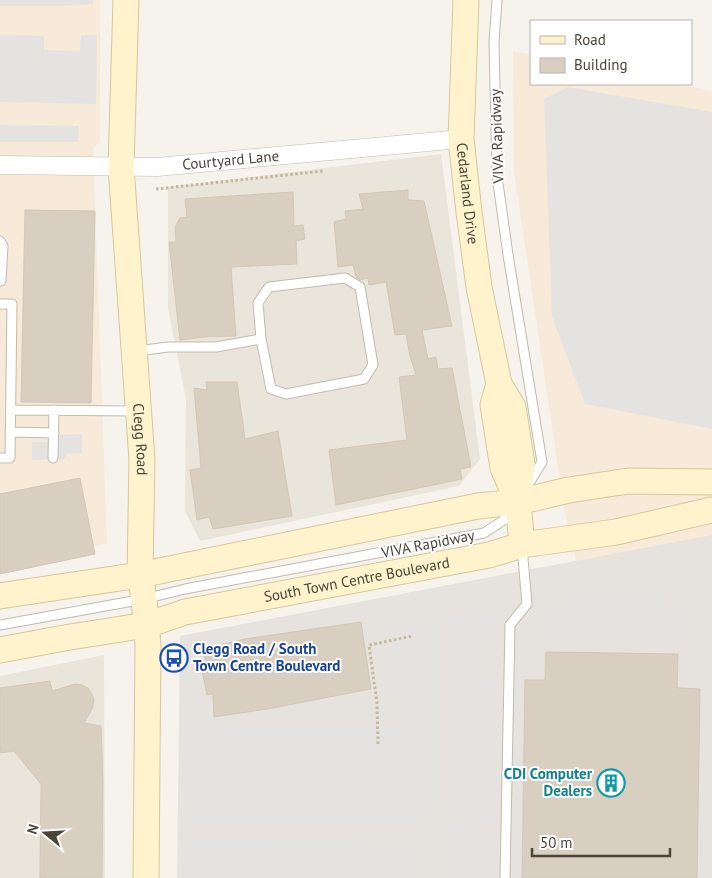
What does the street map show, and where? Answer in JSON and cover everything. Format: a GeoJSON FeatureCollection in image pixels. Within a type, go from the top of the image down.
{"type":"FeatureCollection","features":[{"type":"Feature","properties":{"kind":"main road","name":"Clegg Road"},"geometry":{"type":"LineString","coordinates":[[126,0],[121,167],[142,460],[140,575],[148,645],[146,878]]}},
{"type":"Feature","properties":{"kind":"main road","name":"Cedarland Drive"},"geometry":{"type":"LineString","coordinates":[[466,0],[461,139],[479,287],[500,384],[513,407],[522,464],[518,502],[522,545]]}},
{"type":"Feature","properties":{"kind":"main road"},"geometry":{"type":"LineString","coordinates":[[0,596],[140,575],[478,506],[518,502],[569,490],[628,481],[712,482]]}},
{"type":"Feature","properties":{"kind":"main road"},"geometry":{"type":"LineString","coordinates":[[657,482],[666,501],[667,520]]}},
{"type":"Feature","properties":{"kind":"main road","name":"South Town Centre Boulevard"},"geometry":{"type":"LineString","coordinates":[[0,650],[70,637],[147,626],[185,612],[489,555],[522,545],[577,539],[616,532],[712,510]]}},
{"type":"Feature","properties":{"kind":"street","name":"Courtyard Lane"},"geometry":{"type":"LineString","coordinates":[[0,165],[157,167],[461,139]]}},
{"type":"Feature","properties":{"kind":"lane","name":"VIVA Rapidway"},"geometry":{"type":"LineString","coordinates":[[0,625],[144,599],[185,589],[484,532],[507,518],[542,462],[497,176],[494,42],[497,0]]}},
{"type":"Feature","properties":{"kind":"lane"},"geometry":{"type":"LineString","coordinates":[[0,241],[3,246],[1,281]]}},
{"type":"Feature","properties":{"kind":"lane"},"geometry":{"type":"LineString","coordinates":[[345,278],[360,287],[373,365],[364,379],[286,394],[270,389],[261,339],[258,303],[269,287],[345,278]]}},
{"type":"Feature","properties":{"kind":"lane"},"geometry":{"type":"LineString","coordinates":[[0,304],[12,304],[10,458],[0,458]]}},
{"type":"Feature","properties":{"kind":"lane"},"geometry":{"type":"LineString","coordinates":[[134,351],[168,347],[216,347],[261,339]]}},
{"type":"Feature","properties":{"kind":"lane"},"geometry":{"type":"LineString","coordinates":[[11,410],[139,411]]}},
{"type":"Feature","properties":{"kind":"lane"},"geometry":{"type":"LineString","coordinates":[[53,458],[54,410]]}},
{"type":"Feature","properties":{"kind":"lane"},"geometry":{"type":"LineString","coordinates":[[10,432],[54,433]]}},
{"type":"Feature","properties":{"kind":"lane"},"geometry":{"type":"LineString","coordinates":[[505,878],[510,625],[528,604],[522,545]]}},
{"type":"Feature","properties":{"kind":"path"},"geometry":{"type":"LineString","coordinates":[[156,189],[324,171]]}},
{"type":"Feature","properties":{"kind":"path"},"geometry":{"type":"LineString","coordinates":[[378,744],[377,703],[369,645],[414,636]]}},
{"type":"Feature","properties":{"kind":"shaded area"},"geometry":{"type":"Polygon","coordinates":[[[0,0],[100,0],[100,141],[93,149],[107,544],[0,563],[0,0]]]}},
{"type":"Feature","properties":{"kind":"shaded area"},"geometry":{"type":"Polygon","coordinates":[[[0,0],[93,0],[93,4],[0,6],[0,0]]]}},
{"type":"Feature","properties":{"kind":"shaded area"},"geometry":{"type":"Polygon","coordinates":[[[0,35],[44,36],[44,50],[80,51],[81,35],[97,35],[96,104],[0,102],[0,35]]]}},
{"type":"Feature","properties":{"kind":"shaded area"},"geometry":{"type":"Polygon","coordinates":[[[513,51],[530,55],[530,85],[682,85],[712,91],[712,535],[576,561],[564,507],[514,171],[513,51]]]}},
{"type":"Feature","properties":{"kind":"shaded area"},"geometry":{"type":"Polygon","coordinates":[[[568,87],[712,112],[712,429],[585,404],[552,317],[544,99],[568,87]]]}},
{"type":"Feature","properties":{"kind":"shaded area"},"geometry":{"type":"Polygon","coordinates":[[[0,125],[79,126],[78,142],[0,142],[0,125]]]}},
{"type":"Feature","properties":{"kind":"shaded area"},"geometry":{"type":"Polygon","coordinates":[[[441,154],[480,459],[459,486],[200,541],[185,511],[186,399],[168,308],[168,187],[441,154]]]}},
{"type":"Feature","properties":{"kind":"shaded area"},"geometry":{"type":"Polygon","coordinates":[[[82,434],[82,453],[66,454],[66,459],[32,460],[32,442],[50,442],[50,435],[82,434]]]}},
{"type":"Feature","properties":{"kind":"shaded area"},"geometry":{"type":"Polygon","coordinates":[[[712,535],[712,878],[177,878],[180,636],[712,535]]]}},
{"type":"Feature","properties":{"kind":"shaded area"},"geometry":{"type":"Polygon","coordinates":[[[571,593],[662,593],[662,610],[687,610],[686,643],[540,642],[540,610],[570,610],[571,593]]]}},
{"type":"Feature","properties":{"kind":"shaded area"},"geometry":{"type":"Polygon","coordinates":[[[462,609],[481,609],[481,617],[495,617],[495,637],[479,638],[479,678],[495,678],[495,824],[479,824],[479,833],[493,833],[493,878],[444,878],[445,823],[461,823],[461,816],[447,816],[448,616],[462,616],[462,609]]]}},
{"type":"Feature","properties":{"kind":"shaded area"},"geometry":{"type":"Polygon","coordinates":[[[405,620],[438,621],[437,811],[423,811],[420,815],[420,827],[189,826],[187,724],[404,727],[405,695],[387,694],[389,625],[405,626],[405,620]]]}},
{"type":"Feature","properties":{"kind":"shaded area"},"geometry":{"type":"Polygon","coordinates":[[[104,655],[105,878],[0,878],[0,676],[104,655]]]}},
{"type":"Feature","properties":{"kind":"shaded area"},"geometry":{"type":"Polygon","coordinates":[[[188,840],[412,844],[412,878],[188,878],[188,840]]]}},
{"type":"Feature","properties":{"kind":"building"},"geometry":{"type":"Polygon","coordinates":[[[408,190],[408,200],[424,201],[452,326],[422,330],[428,359],[436,357],[438,369],[452,368],[471,467],[460,469],[462,479],[336,505],[329,450],[407,440],[399,377],[416,375],[406,334],[395,335],[386,282],[369,285],[368,278],[360,280],[356,277],[353,265],[338,267],[334,222],[346,219],[345,211],[363,209],[359,194],[408,190]]]}},
{"type":"Feature","properties":{"kind":"building"},"geometry":{"type":"Polygon","coordinates":[[[293,192],[294,226],[303,225],[305,239],[296,241],[297,264],[231,267],[236,336],[180,340],[169,242],[176,242],[175,227],[180,218],[187,217],[185,199],[293,192]]]}},
{"type":"Feature","properties":{"kind":"building"},"geometry":{"type":"Polygon","coordinates":[[[25,210],[95,211],[91,403],[21,402],[25,210]]]}},
{"type":"Feature","properties":{"kind":"building"},"geometry":{"type":"Polygon","coordinates":[[[206,382],[237,382],[245,439],[278,431],[292,516],[213,529],[209,517],[197,520],[190,470],[201,468],[194,388],[207,390],[206,382]]]}},
{"type":"Feature","properties":{"kind":"building"},"geometry":{"type":"Polygon","coordinates":[[[80,478],[95,554],[0,574],[0,494],[80,478]]]}},
{"type":"Feature","properties":{"kind":"building"},"geometry":{"type":"Polygon","coordinates":[[[361,622],[371,689],[214,717],[213,694],[207,695],[202,670],[207,669],[203,649],[245,639],[361,622]]]}},
{"type":"Feature","properties":{"kind":"building","name":"CDI Computer Dealers"},"geometry":{"type":"Polygon","coordinates":[[[546,652],[678,654],[677,688],[700,689],[697,878],[522,878],[525,680],[545,680],[546,652]]]}},
{"type":"Feature","properties":{"kind":"building"},"geometry":{"type":"Polygon","coordinates":[[[50,681],[52,691],[75,684],[88,688],[94,700],[93,707],[84,723],[101,726],[103,782],[102,878],[40,878],[41,784],[14,751],[0,753],[0,688],[50,681]]]}},
{"type":"Feature","properties":{"kind":"place","name":"Clegg Road / South Town Centre Boulevard"},"geometry":{"type":"Point","coordinates":[174,658]}},
{"type":"Feature","properties":{"kind":"place","name":"CDI Computer Dealers"},"geometry":{"type":"Point","coordinates":[611,783]}}]}
